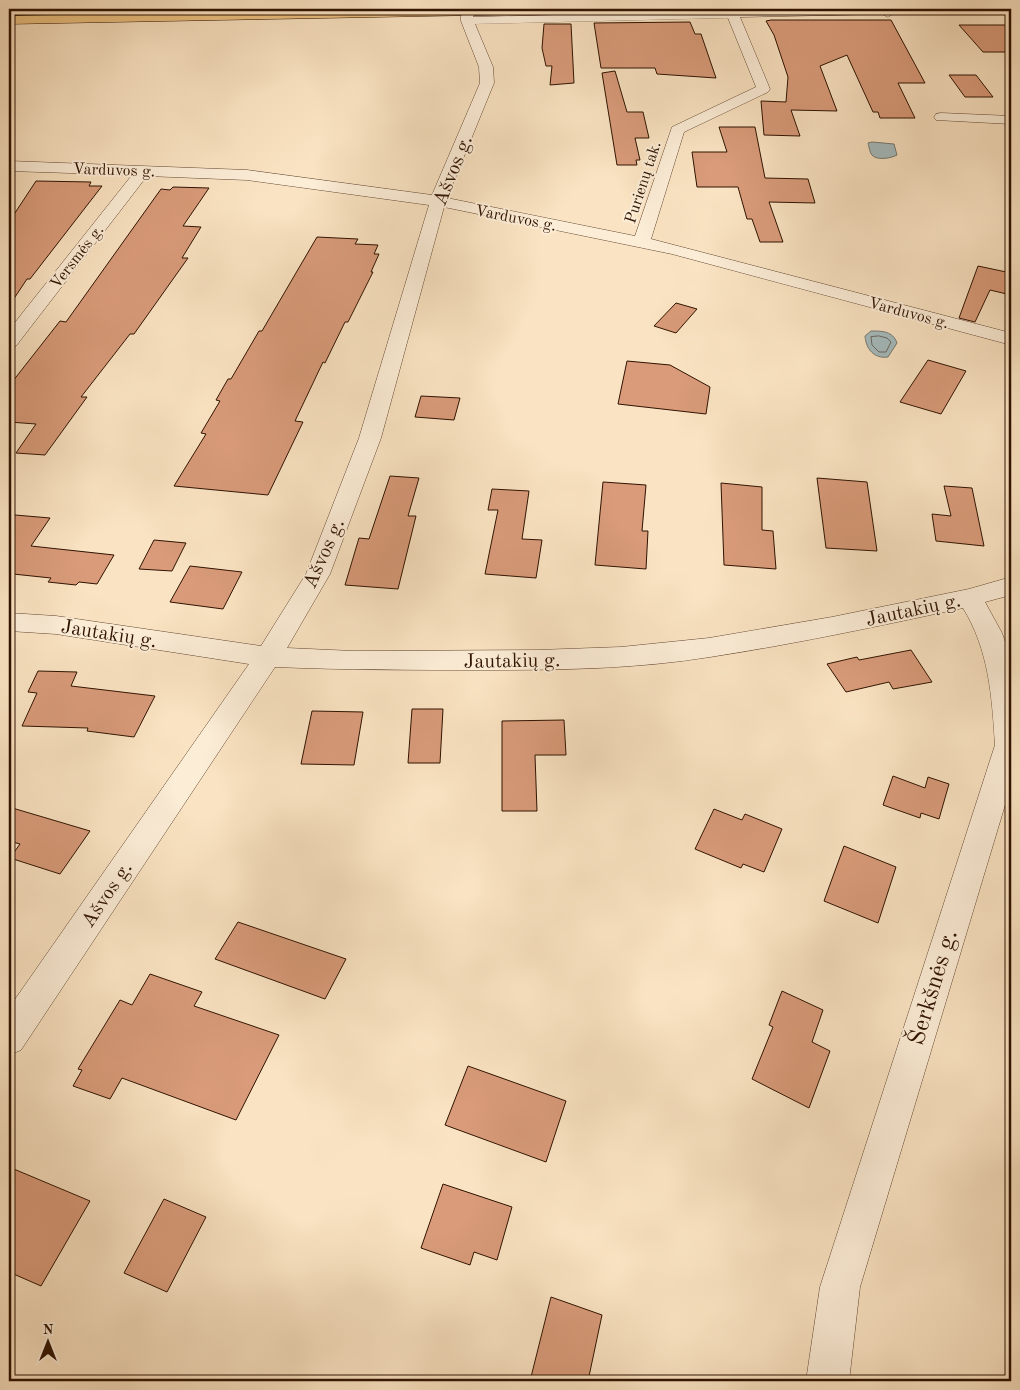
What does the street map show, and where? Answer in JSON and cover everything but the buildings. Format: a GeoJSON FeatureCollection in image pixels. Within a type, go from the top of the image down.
{"type":"FeatureCollection","features":[{"type":"Feature","properties":{"kind":"main road"},"geometry":{"type":"LineString","coordinates":[[9,14],[318,9]]}},
{"type":"Feature","properties":{"kind":"main road"},"geometry":{"type":"LineString","coordinates":[[9,20],[470,14],[586,9]]}},
{"type":"Feature","properties":{"kind":"street"},"geometry":{"type":"LineString","coordinates":[[470,14],[732,14],[886,10],[888,13]]}},
{"type":"Feature","properties":{"kind":"street","name":"Ašvos g."},"geometry":{"type":"LineString","coordinates":[[9,1038],[268,657],[318,574],[370,438],[438,201],[487,83],[486,67],[470,14]]}},
{"type":"Feature","properties":{"kind":"street","name":"Purienų tak."},"geometry":{"type":"LineString","coordinates":[[642,241],[677,130],[763,89],[732,14]]}},
{"type":"Feature","properties":{"kind":"street"},"geometry":{"type":"LineString","coordinates":[[941,118],[1011,120]]}},
{"type":"Feature","properties":{"kind":"street","name":"Varduvos g."},"geometry":{"type":"LineString","coordinates":[[9,166],[247,175],[438,201],[642,241],[720,260],[1011,339]]}},
{"type":"Feature","properties":{"kind":"street","name":"Versmės g."},"geometry":{"type":"LineString","coordinates":[[9,342],[144,170]]}},
{"type":"Feature","properties":{"kind":"street","name":"Jautakių g."},"geometry":{"type":"LineString","coordinates":[[9,622],[56,625],[268,657],[373,661],[538,660],[621,657],[709,648],[969,598],[1011,586]]}},
{"type":"Feature","properties":{"kind":"street","name":"Šerkšnės g."},"geometry":{"type":"LineString","coordinates":[[828,1381],[840,1287],[1009,745],[1004,682],[997,650],[982,615],[969,598]]}},
{"type":"Feature","properties":{"kind":"shaded area"},"geometry":{"type":"Polygon","coordinates":[[[9,9],[220,9],[9,12],[9,9]]]}},
{"type":"Feature","properties":{"kind":"water"},"geometry":{"type":"Polygon","coordinates":[[[868,143],[894,144],[897,155],[885,158],[874,157],[868,143]]]}},
{"type":"Feature","properties":{"kind":"water"},"geometry":{"type":"Polygon","coordinates":[[[871,331],[887,332],[895,339],[897,343],[888,357],[875,355],[869,349],[865,336],[871,331]]]}}]}
